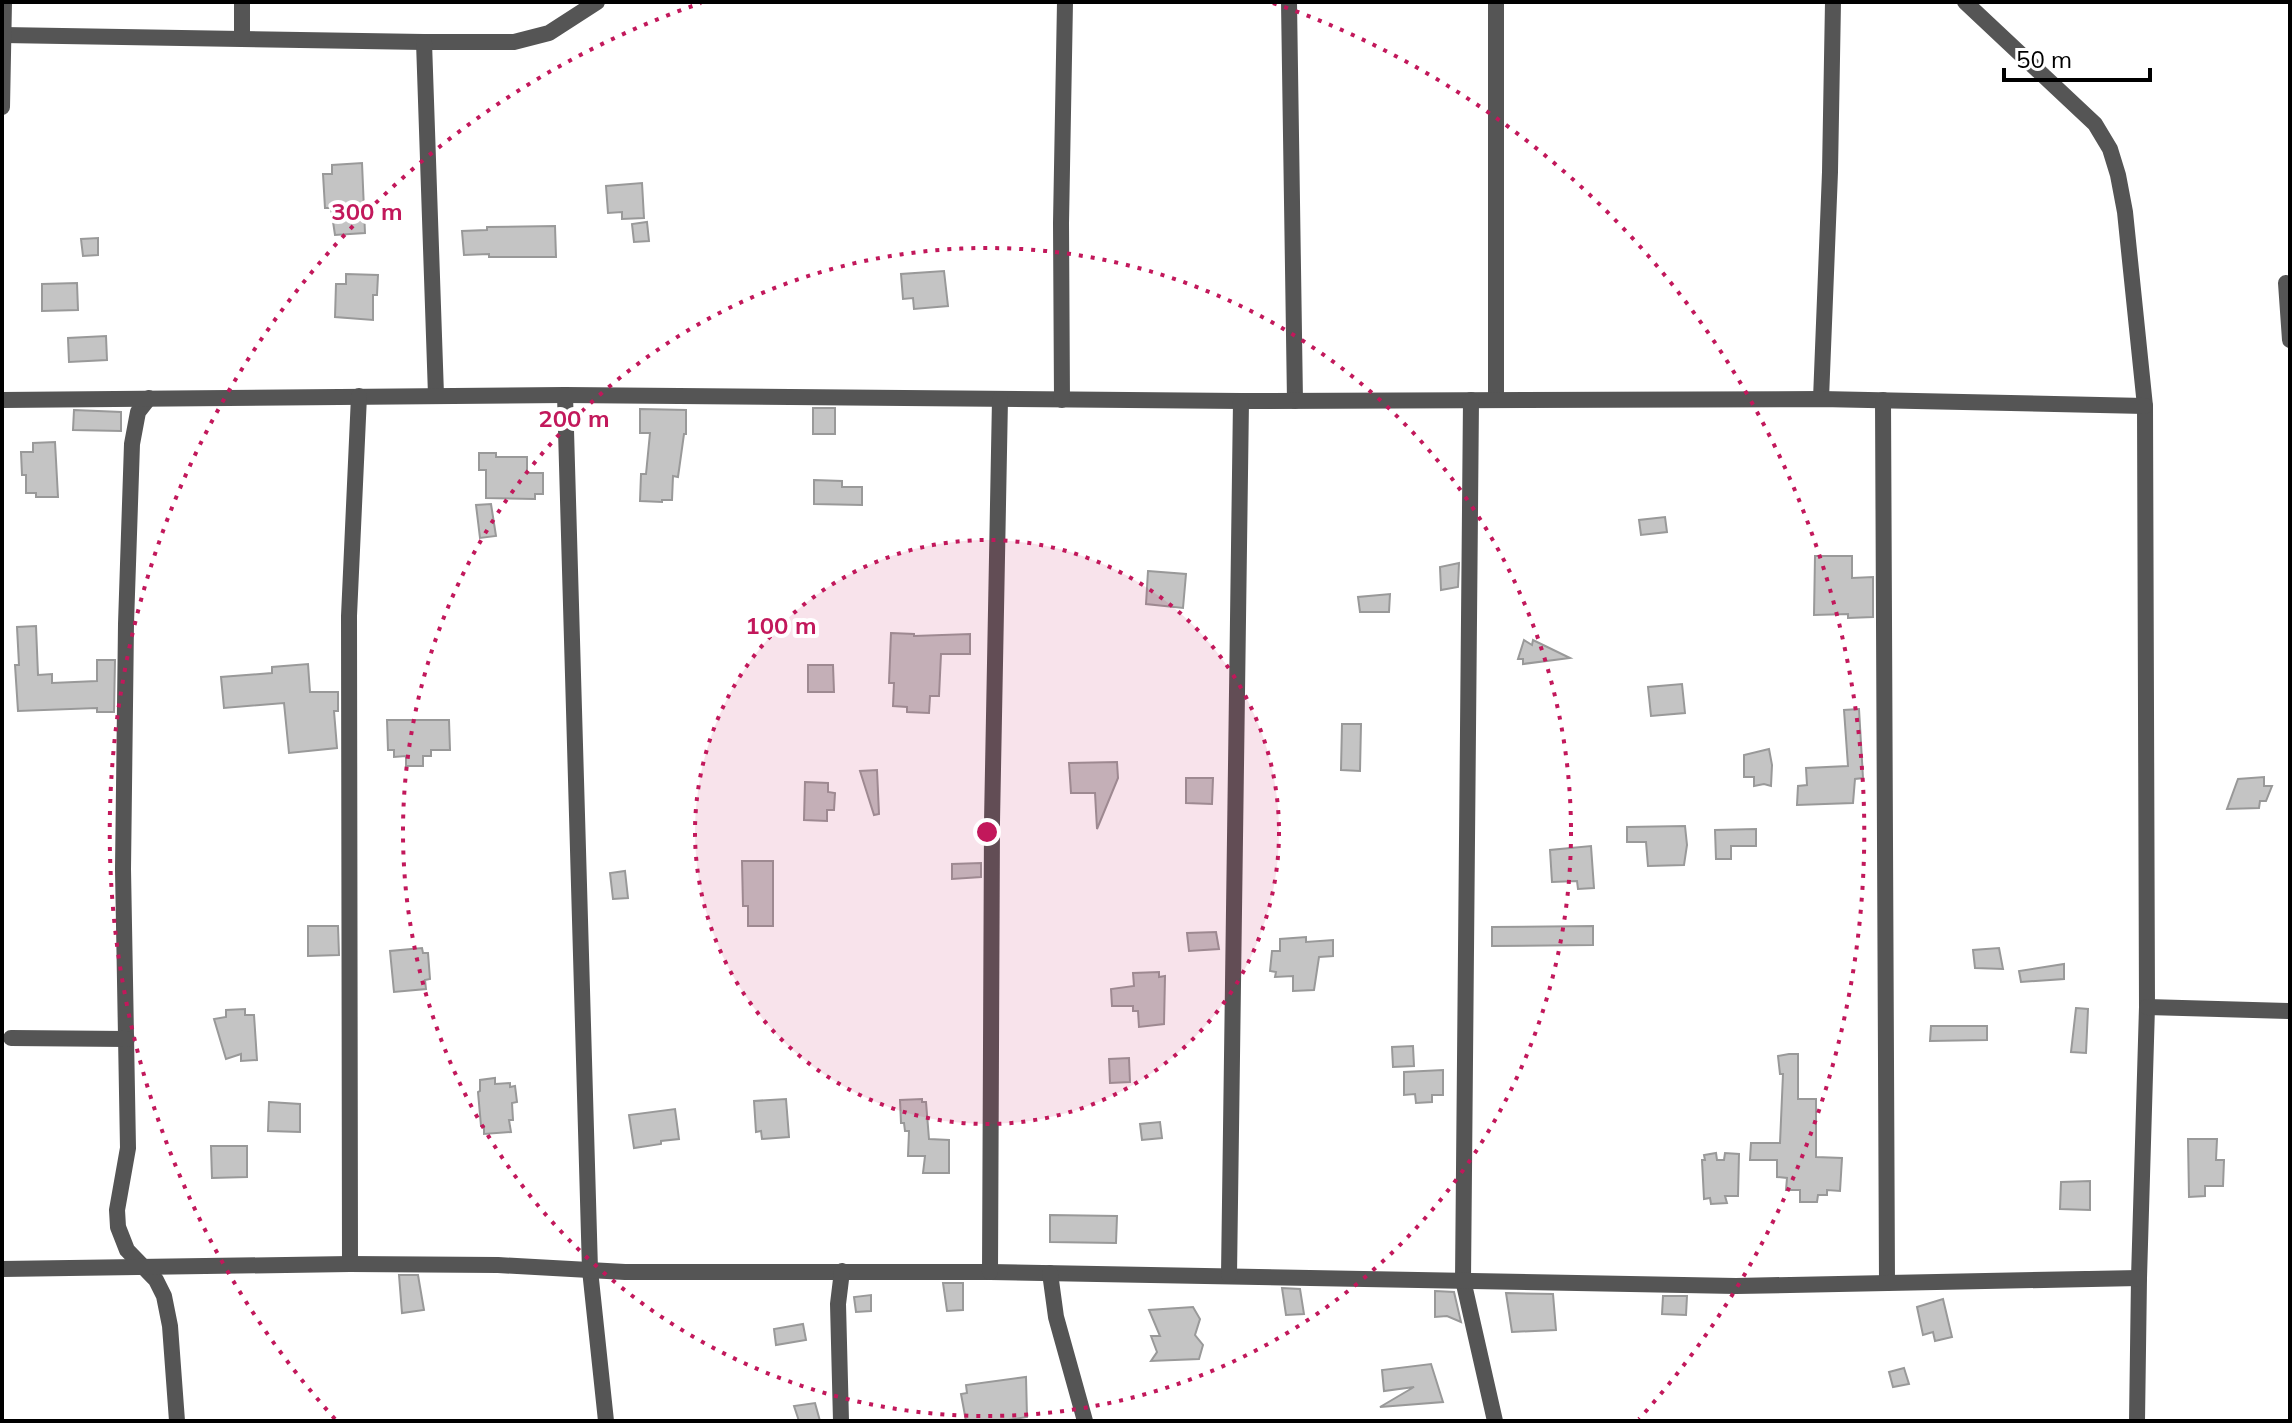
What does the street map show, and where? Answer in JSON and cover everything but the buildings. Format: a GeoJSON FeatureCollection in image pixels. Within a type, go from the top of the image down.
{"type":"FeatureCollection","features":[{"type":"Feature","properties":{"kind":"street"},"geometry":{"type":"LineString","coordinates":[[2,107],[4,2]]}},
{"type":"Feature","properties":{"kind":"street"},"geometry":{"type":"LineString","coordinates":[[242,2],[242,38]]}},
{"type":"Feature","properties":{"kind":"street"},"geometry":{"type":"LineString","coordinates":[[3,35],[514,42],[549,33],[597,2]]}},
{"type":"Feature","properties":{"kind":"street"},"geometry":{"type":"LineString","coordinates":[[1062,400],[1065,2]]}},
{"type":"Feature","properties":{"kind":"street"},"geometry":{"type":"LineString","coordinates":[[1289,2],[1295,401]]}},
{"type":"Feature","properties":{"kind":"street"},"geometry":{"type":"LineString","coordinates":[[1496,2],[1496,399]]}},
{"type":"Feature","properties":{"kind":"street"},"geometry":{"type":"LineString","coordinates":[[1821,399],[1833,2]]}},
{"type":"Feature","properties":{"kind":"street"},"geometry":{"type":"LineString","coordinates":[[1965,2],[2095,124],[2110,149],[2125,212],[2145,406],[2147,1007],[2137,1421]]}},
{"type":"Feature","properties":{"kind":"street"},"geometry":{"type":"LineString","coordinates":[[424,42],[436,395]]}},
{"type":"Feature","properties":{"kind":"street"},"geometry":{"type":"LineString","coordinates":[[2286,283],[2290,340]]}},
{"type":"Feature","properties":{"kind":"street"},"geometry":{"type":"LineString","coordinates":[[2,400],[565,395],[1241,401],[1821,399],[2145,406]]}},
{"type":"Feature","properties":{"kind":"street"},"geometry":{"type":"LineString","coordinates":[[565,395],[590,1270],[606,1421]]}},
{"type":"Feature","properties":{"kind":"street"},"geometry":{"type":"LineString","coordinates":[[350,1264],[349,616],[359,396]]}},
{"type":"Feature","properties":{"kind":"street"},"geometry":{"type":"LineString","coordinates":[[149,398],[138,412],[132,444],[123,869],[128,1148],[117,1210],[118,1227],[127,1250],[156,1280],[164,1296],[170,1326],[177,1421]]}},
{"type":"Feature","properties":{"kind":"street"},"geometry":{"type":"LineString","coordinates":[[990,1272],[992,837],[1000,399]]}},
{"type":"Feature","properties":{"kind":"street"},"geometry":{"type":"LineString","coordinates":[[1471,400],[1463,1280],[1495,1421]]}},
{"type":"Feature","properties":{"kind":"street"},"geometry":{"type":"LineString","coordinates":[[1883,400],[1887,1283]]}},
{"type":"Feature","properties":{"kind":"street"},"geometry":{"type":"LineString","coordinates":[[1229,1275],[1241,401]]}},
{"type":"Feature","properties":{"kind":"street"},"geometry":{"type":"LineString","coordinates":[[2147,1007],[2290,1011]]}},
{"type":"Feature","properties":{"kind":"street"},"geometry":{"type":"LineString","coordinates":[[11,1038],[127,1039]]}},
{"type":"Feature","properties":{"kind":"street"},"geometry":{"type":"LineString","coordinates":[[2,1269],[498,1265],[625,1272],[1229,1275],[1736,1286],[2139,1278]]}},
{"type":"Feature","properties":{"kind":"street"},"geometry":{"type":"LineString","coordinates":[[841,1421],[838,1304],[842,1271]]}},
{"type":"Feature","properties":{"kind":"street"},"geometry":{"type":"LineString","coordinates":[[1050,1273],[1056,1317],[1085,1421]]}}]}
